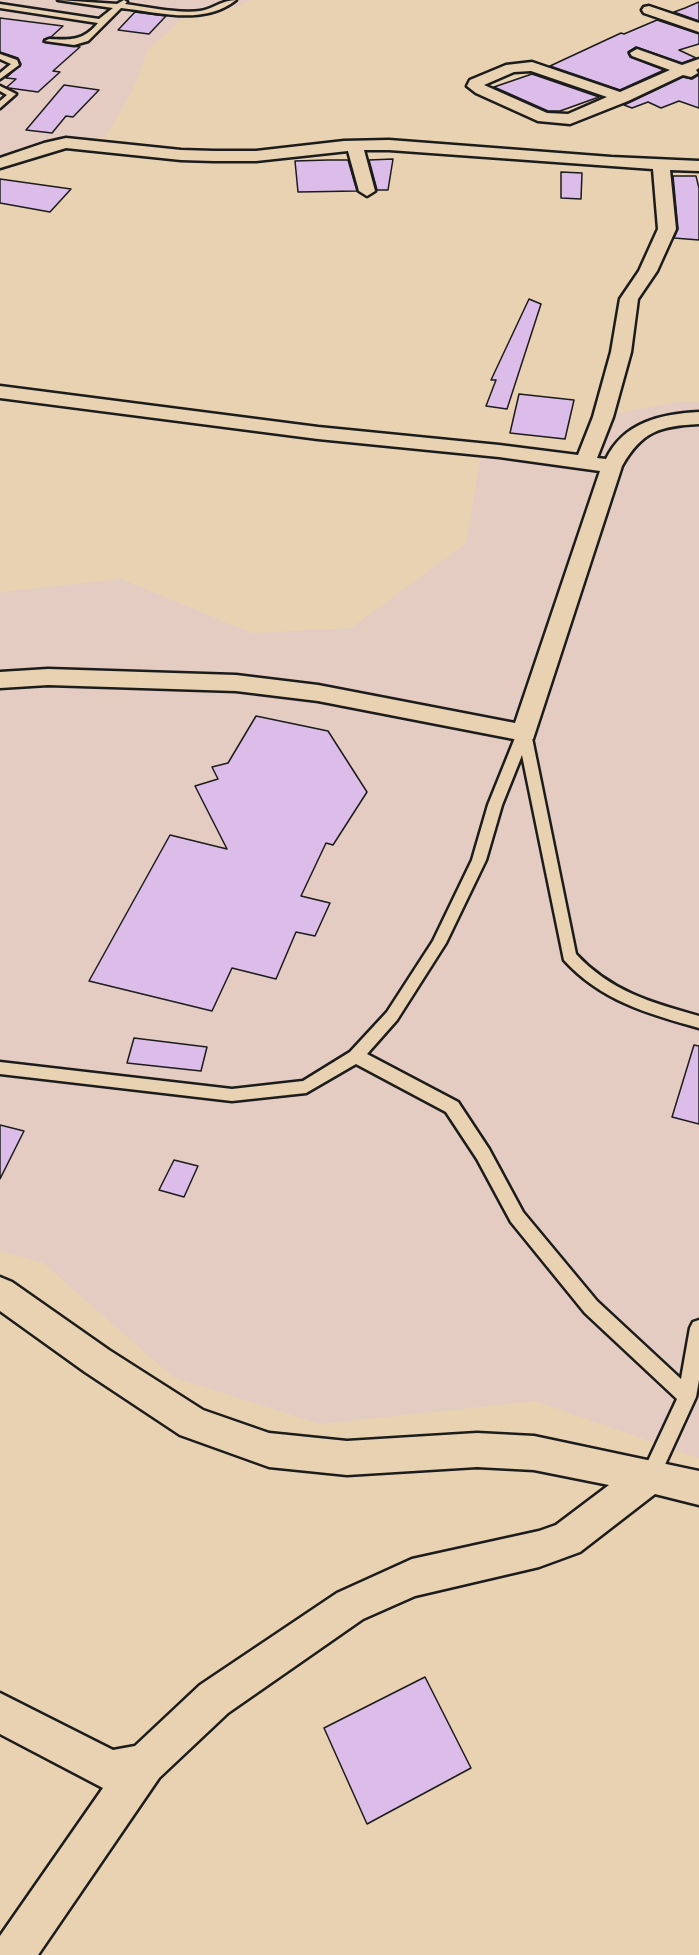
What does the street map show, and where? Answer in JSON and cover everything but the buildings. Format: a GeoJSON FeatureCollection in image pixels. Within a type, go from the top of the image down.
{"type":"FeatureCollection","features":[{"type":"Feature","properties":{"kind":"street"},"geometry":{"type":"LineString","coordinates":[[649,10],[699,28]]}},
{"type":"Feature","properties":{"kind":"street"},"geometry":{"type":"LineString","coordinates":[[637,53],[699,76]]}},
{"type":"Feature","properties":{"kind":"street"},"geometry":{"type":"LineString","coordinates":[[623,98],[532,66],[511,68],[476,83],[475,86],[543,118],[570,119],[623,98],[699,63]]}},
{"type":"Feature","properties":{"kind":"street"},"geometry":{"type":"LineString","coordinates":[[0,163],[50,146],[66,144],[214,156],[256,156],[389,145],[699,166]]}},
{"type":"Feature","properties":{"kind":"street"},"geometry":{"type":"LineString","coordinates":[[356,146],[367,191]]}},
{"type":"Feature","properties":{"kind":"street"},"geometry":{"type":"LineString","coordinates":[[585,463],[603,417],[621,352],[629,299],[648,271],[667,229],[661,164]]}},
{"type":"Feature","properties":{"kind":"street"},"geometry":{"type":"LineString","coordinates":[[0,392],[318,433],[408,441],[612,466]]}},
{"type":"Feature","properties":{"kind":"street"},"geometry":{"type":"LineString","coordinates":[[0,680],[48,677],[236,683],[318,693],[524,733],[612,466],[624,445],[638,433],[669,421],[699,417]]}},
{"type":"Feature","properties":{"kind":"street"},"geometry":{"type":"LineString","coordinates":[[0,1292],[97,1361],[192,1423],[269,1450],[347,1458],[477,1450],[534,1454],[650,1476],[699,1488]]}},
{"type":"Feature","properties":{"kind":"street"},"geometry":{"type":"LineString","coordinates":[[13,1955],[100,1825],[145,1764],[213,1699],[350,1606],[412,1578],[539,1549],[567,1539],[650,1476]]}},
{"type":"Feature","properties":{"kind":"street"},"geometry":{"type":"LineString","coordinates":[[0,1713],[111,1771],[145,1764]]}},
{"type":"Feature","properties":{"kind":"lane"},"geometry":{"type":"LineString","coordinates":[[0,5],[5,0]]}},
{"type":"Feature","properties":{"kind":"lane"},"geometry":{"type":"LineString","coordinates":[[62,0],[196,14],[212,11],[232,0]]}},
{"type":"Feature","properties":{"kind":"lane"},"geometry":{"type":"LineString","coordinates":[[49,41],[75,43],[91,38],[103,21],[124,0]]}},
{"type":"Feature","properties":{"kind":"lane"},"geometry":{"type":"LineString","coordinates":[[0,5],[103,21]]}},
{"type":"Feature","properties":{"kind":"lane"},"geometry":{"type":"LineString","coordinates":[[0,56],[14,62],[15,65],[0,77]]}},
{"type":"Feature","properties":{"kind":"lane"},"geometry":{"type":"LineString","coordinates":[[0,88],[12,94],[0,106]]}},
{"type":"Feature","properties":{"kind":"lane"},"geometry":{"type":"LineString","coordinates":[[524,733],[569,956],[581,971],[598,985],[621,998],[699,1022]]}},
{"type":"Feature","properties":{"kind":"lane"},"geometry":{"type":"LineString","coordinates":[[0,1068],[76,1079],[232,1095],[306,1087],[356,1056],[392,1016],[439,943],[479,860],[495,806],[524,733]]}},
{"type":"Feature","properties":{"kind":"lane"},"geometry":{"type":"LineString","coordinates":[[356,1056],[452,1107],[483,1154],[517,1217],[591,1307],[687,1397]]}},
{"type":"Feature","properties":{"kind":"lane"},"geometry":{"type":"LineString","coordinates":[[650,1476],[687,1397],[699,1328]]}},
{"type":"Feature","properties":{"kind":"shaded area"},"geometry":{"type":"Polygon","coordinates":[[[0,0],[252,0],[234,7],[183,18],[148,50],[133,90],[105,137],[53,139],[38,143],[0,160],[0,0]]]}},
{"type":"Feature","properties":{"kind":"shaded area"},"geometry":{"type":"Polygon","coordinates":[[[684,401],[699,402],[699,1458],[535,1401],[320,1424],[173,1377],[43,1263],[0,1251],[0,592],[121,579],[252,633],[351,628],[466,543],[481,454],[594,472],[617,413],[684,401]]]}}]}
